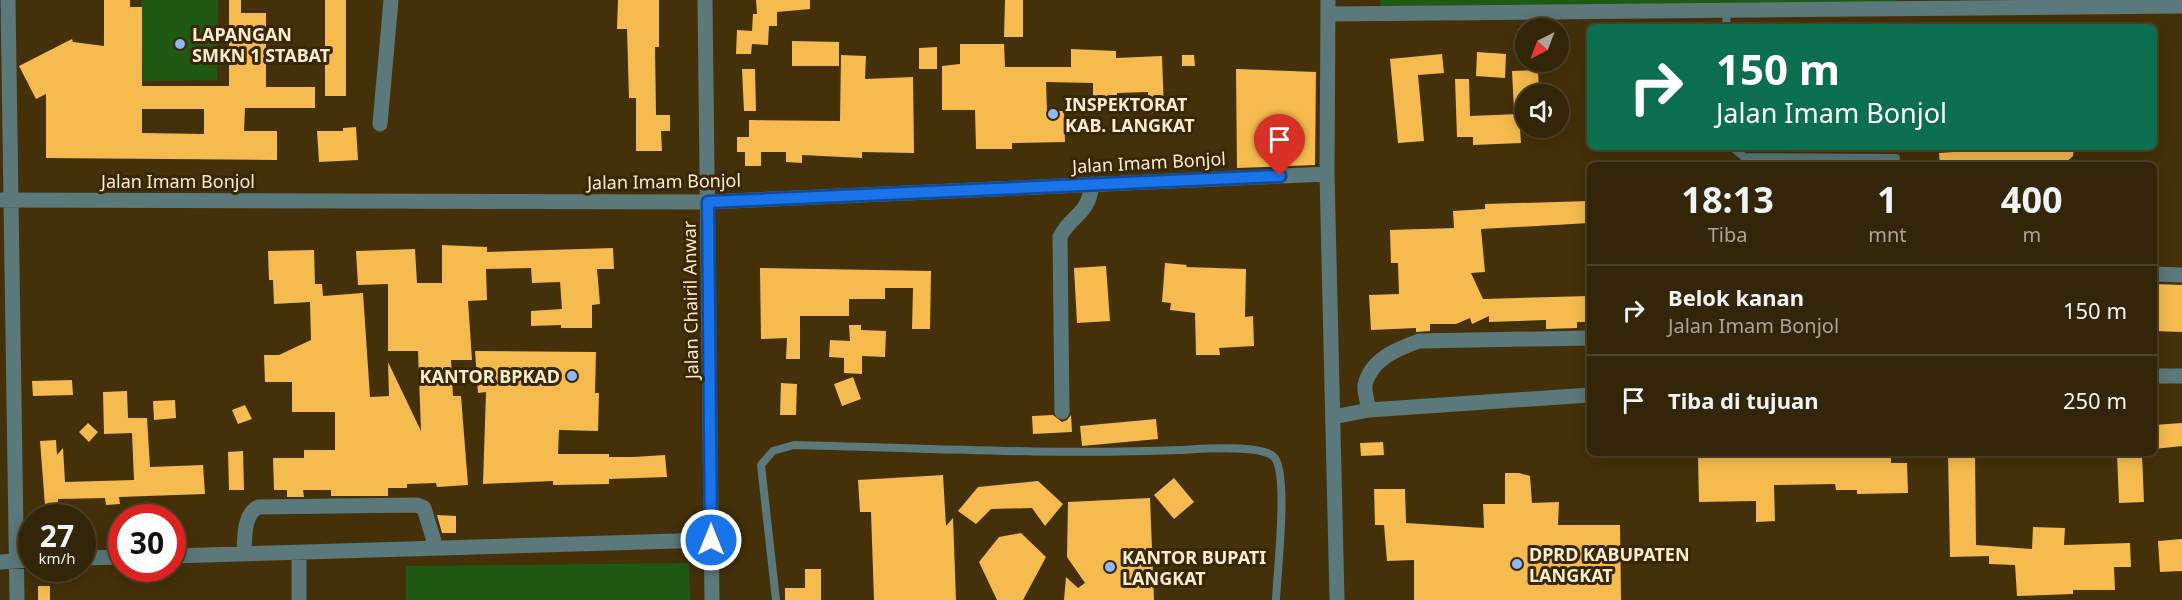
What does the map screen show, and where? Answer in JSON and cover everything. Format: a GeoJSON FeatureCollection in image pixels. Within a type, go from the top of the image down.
{"type":"FeatureCollection","features":[{"type":"Feature","properties":{"kind":"street"},"geometry":{"type":"LineString","coordinates":[[8,0],[5,200],[7,391],[18,504]]}},
{"type":"Feature","properties":{"kind":"street"},"geometry":{"type":"LineString","coordinates":[[380,124],[391,0]]}},
{"type":"Feature","properties":{"kind":"street","name":"Jalan Chairil Anwar"},"geometry":{"type":"LineString","coordinates":[[705,0],[712,600]]}},
{"type":"Feature","properties":{"kind":"street"},"geometry":{"type":"LineString","coordinates":[[1337,600],[1327,174],[1328,7],[1582,6],[1726,20],[1952,5],[2182,6]]}},
{"type":"Feature","properties":{"kind":"street","name":"Jalan Imam Bonjol"},"geometry":{"type":"LineString","coordinates":[[5,200],[708,202],[1327,174]]}},
{"type":"Feature","properties":{"kind":"street"},"geometry":{"type":"LineString","coordinates":[[1062,412],[1060,237],[1066,226],[1086,207],[1092,184]]}},
{"type":"Feature","properties":{"kind":"street"},"geometry":{"type":"LineString","coordinates":[[2157,274],[2182,275]]}},
{"type":"Feature","properties":{"kind":"street"},"geometry":{"type":"LineString","coordinates":[[1369,410],[1365,386],[1377,362],[1396,349],[1419,340],[1587,338]]}},
{"type":"Feature","properties":{"kind":"street"},"geometry":{"type":"LineString","coordinates":[[2157,376],[2182,376]]}},
{"type":"Feature","properties":{"kind":"street"},"geometry":{"type":"LineString","coordinates":[[1333,417],[1369,410],[1587,395]]}},
{"type":"Feature","properties":{"kind":"street"},"geometry":{"type":"LineString","coordinates":[[244,554],[248,517],[252,510],[258,507],[417,506],[424,508],[436,548]]}},
{"type":"Feature","properties":{"kind":"street"},"geometry":{"type":"LineString","coordinates":[[186,556],[711,540]]}},
{"type":"Feature","properties":{"kind":"street"},"geometry":{"type":"LineString","coordinates":[[299,553],[299,600]]}},
{"type":"Feature","properties":{"kind":"street"},"geometry":{"type":"LineString","coordinates":[[0,562],[18,560]]}},
{"type":"Feature","properties":{"kind":"street"},"geometry":{"type":"LineString","coordinates":[[17,600],[20,582]]}},
{"type":"Feature","properties":{"kind":"lane"},"geometry":{"type":"LineString","coordinates":[[1736,150],[1744,157],[1896,158]]}},
{"type":"Feature","properties":{"kind":"lane"},"geometry":{"type":"LineString","coordinates":[[776,600],[761,465],[773,451],[794,445],[1134,452],[1215,449],[1263,451],[1273,455],[1280,465],[1282,486],[1276,600]]}},
{"type":"Feature","properties":{"kind":"green space","name":"LAPANGAN SMKN 1 STABAT"},"geometry":{"type":"Polygon","coordinates":[[[141,0],[218,0],[217,80],[143,81],[141,0]]]}},
{"type":"Feature","properties":{"kind":"green space"},"geometry":{"type":"Polygon","coordinates":[[[1380,0],[1897,0],[1897,5],[1381,10],[1380,0]]]}},
{"type":"Feature","properties":{"kind":"green space"},"geometry":{"type":"Polygon","coordinates":[[[689,563],[690,600],[406,600],[406,566],[689,563]]]}},
{"type":"Feature","properties":{"kind":"building"},"geometry":{"type":"Polygon","coordinates":[[[104,0],[130,0],[130,7],[142,7],[142,86],[229,86],[229,0],[241,0],[241,13],[266,13],[266,87],[315,87],[315,108],[245,108],[244,131],[277,131],[277,160],[46,158],[46,94],[36,99],[19,66],[72,39],[73,42],[104,46],[104,0]],[[142,109],[142,133],[204,134],[204,109],[142,109]]]}},
{"type":"Feature","properties":{"kind":"building"},"geometry":{"type":"Polygon","coordinates":[[[325,0],[346,0],[346,96],[325,96],[325,0]]]}},
{"type":"Feature","properties":{"kind":"building"},"geometry":{"type":"Polygon","coordinates":[[[618,0],[659,0],[659,47],[655,47],[656,115],[670,115],[670,131],[661,131],[662,151],[636,151],[636,98],[629,98],[627,29],[617,29],[618,0]]]}},
{"type":"Feature","properties":{"kind":"building"},"geometry":{"type":"Polygon","coordinates":[[[756,0],[810,0],[810,9],[777,12],[777,26],[769,26],[768,45],[752,44],[751,54],[736,54],[737,30],[752,31],[753,14],[757,14],[756,0]]]}},
{"type":"Feature","properties":{"kind":"building"},"geometry":{"type":"Polygon","coordinates":[[[1005,0],[1023,0],[1023,37],[1004,37],[1005,0]]]}},
{"type":"Feature","properties":{"kind":"building"},"geometry":{"type":"Polygon","coordinates":[[[792,41],[839,42],[839,66],[792,66],[792,41]]]}},
{"type":"Feature","properties":{"kind":"building"},"geometry":{"type":"Polygon","coordinates":[[[960,44],[1004,44],[1005,67],[1071,67],[1071,49],[1116,51],[1116,58],[1162,56],[1164,112],[1148,113],[1148,92],[1117,93],[1117,101],[1093,102],[1093,83],[1046,82],[1047,111],[1064,111],[1065,142],[1012,143],[1012,149],[976,149],[975,110],[942,110],[942,66],[960,64],[960,44]]]}},
{"type":"Feature","properties":{"kind":"building"},"geometry":{"type":"Polygon","coordinates":[[[937,47],[937,69],[919,69],[919,48],[937,47]]]}},
{"type":"Feature","properties":{"kind":"building"},"geometry":{"type":"Polygon","coordinates":[[[1477,52],[1506,54],[1505,78],[1476,76],[1477,52]]]}},
{"type":"Feature","properties":{"kind":"building"},"geometry":{"type":"Polygon","coordinates":[[[1442,54],[1444,73],[1418,75],[1424,141],[1398,143],[1390,59],[1442,54]]]}},
{"type":"Feature","properties":{"kind":"building"},"geometry":{"type":"Polygon","coordinates":[[[841,55],[866,56],[865,79],[913,77],[914,153],[862,152],[862,158],[802,155],[802,163],[786,162],[786,152],[761,152],[761,166],[745,166],[745,152],[737,152],[737,137],[749,137],[749,120],[840,121],[841,55]]]}},
{"type":"Feature","properties":{"kind":"building"},"geometry":{"type":"Polygon","coordinates":[[[1182,55],[1194,55],[1195,66],[1182,66],[1182,55]]]}},
{"type":"Feature","properties":{"kind":"building"},"geometry":{"type":"Polygon","coordinates":[[[742,69],[755,69],[756,111],[744,111],[742,69]]]}},
{"type":"Feature","properties":{"kind":"building"},"geometry":{"type":"Polygon","coordinates":[[[1236,69],[1316,72],[1315,165],[1237,168],[1236,69]]]}},
{"type":"Feature","properties":{"kind":"building"},"geometry":{"type":"Polygon","coordinates":[[[1512,71],[1538,72],[1539,84],[1515,84],[1514,110],[1512,71]]]}},
{"type":"Feature","properties":{"kind":"building"},"geometry":{"type":"Polygon","coordinates":[[[1455,79],[1469,79],[1470,116],[1515,114],[1515,138],[1521,138],[1521,143],[1473,145],[1473,137],[1457,137],[1455,79]]]}},
{"type":"Feature","properties":{"kind":"building"},"geometry":{"type":"Polygon","coordinates":[[[356,127],[358,160],[319,162],[317,131],[343,131],[343,128],[356,127]]]}},
{"type":"Feature","properties":{"kind":"building"},"geometry":{"type":"Polygon","coordinates":[[[1983,150],[2074,150],[2073,156],[2066,162],[1940,162],[1939,153],[1983,150]]]}},
{"type":"Feature","properties":{"kind":"building"},"geometry":{"type":"Polygon","coordinates":[[[1587,201],[1587,223],[1481,229],[1485,272],[1471,273],[1483,299],[1587,296],[1587,322],[1577,322],[1577,328],[1546,329],[1546,320],[1489,322],[1489,316],[1472,324],[1470,318],[1456,324],[1430,324],[1430,331],[1416,332],[1416,328],[1371,330],[1369,295],[1399,294],[1398,263],[1391,263],[1390,230],[1454,228],[1453,211],[1485,209],[1485,204],[1587,201]]]}},
{"type":"Feature","properties":{"kind":"building"},"geometry":{"type":"Polygon","coordinates":[[[442,245],[487,247],[487,252],[613,248],[614,269],[597,269],[600,304],[592,305],[592,328],[561,328],[561,325],[531,326],[531,311],[562,309],[560,282],[532,283],[531,268],[486,269],[487,300],[468,301],[472,360],[451,360],[453,396],[461,396],[468,485],[437,487],[436,483],[407,484],[407,488],[388,488],[388,496],[331,496],[331,490],[303,490],[304,497],[287,497],[287,490],[274,490],[273,458],[304,458],[304,450],[335,450],[335,412],[292,412],[292,382],[265,382],[264,355],[279,355],[311,340],[310,302],[274,304],[273,280],[269,280],[268,251],[314,250],[315,284],[322,284],[323,296],[363,293],[370,397],[389,396],[388,362],[421,431],[418,351],[388,351],[388,284],[358,285],[356,251],[415,249],[417,283],[442,283],[442,245]]]}},
{"type":"Feature","properties":{"kind":"building"},"geometry":{"type":"Polygon","coordinates":[[[1165,263],[1187,265],[1186,267],[1246,269],[1245,317],[1253,316],[1254,346],[1219,348],[1220,355],[1196,355],[1195,313],[1170,310],[1171,303],[1162,302],[1165,263]]]}},
{"type":"Feature","properties":{"kind":"building"},"geometry":{"type":"Polygon","coordinates":[[[1106,266],[1110,321],[1077,323],[1074,268],[1106,266]]]}},
{"type":"Feature","properties":{"kind":"building"},"geometry":{"type":"Polygon","coordinates":[[[760,268],[931,271],[930,329],[912,329],[913,288],[885,288],[885,299],[849,299],[849,316],[800,316],[800,359],[786,359],[787,338],[761,339],[760,268]]]}},
{"type":"Feature","properties":{"kind":"building"},"geometry":{"type":"Polygon","coordinates":[[[2157,284],[2182,285],[2182,332],[2157,331],[2157,284]]]}},
{"type":"Feature","properties":{"kind":"building"},"geometry":{"type":"Polygon","coordinates":[[[849,325],[861,325],[861,330],[886,331],[885,357],[862,356],[862,374],[844,373],[844,358],[829,357],[830,340],[850,341],[849,325]]]}},
{"type":"Feature","properties":{"kind":"building"},"geometry":{"type":"Polygon","coordinates":[[[475,351],[596,352],[595,393],[599,393],[598,431],[559,430],[558,454],[609,454],[609,457],[665,455],[667,477],[609,479],[609,484],[553,485],[553,481],[483,484],[486,392],[478,393],[475,351]]]}},
{"type":"Feature","properties":{"kind":"building"},"geometry":{"type":"Polygon","coordinates":[[[853,377],[861,399],[842,406],[834,384],[853,377]]]}},
{"type":"Feature","properties":{"kind":"building"},"geometry":{"type":"Polygon","coordinates":[[[72,380],[73,395],[33,396],[32,381],[72,380]]]}},
{"type":"Feature","properties":{"kind":"building"},"geometry":{"type":"Polygon","coordinates":[[[781,383],[797,384],[796,415],[780,415],[781,383]]]}},
{"type":"Feature","properties":{"kind":"building"},"geometry":{"type":"Polygon","coordinates":[[[127,391],[128,418],[147,418],[150,467],[203,465],[205,494],[119,497],[120,504],[106,505],[105,498],[58,499],[58,504],[45,504],[40,441],[56,440],[57,455],[63,448],[65,482],[134,480],[132,433],[104,434],[103,392],[127,391]]]}},
{"type":"Feature","properties":{"kind":"building"},"geometry":{"type":"Polygon","coordinates":[[[175,400],[176,418],[154,420],[153,401],[175,400]]]}},
{"type":"Feature","properties":{"kind":"building"},"geometry":{"type":"Polygon","coordinates":[[[245,405],[252,419],[238,424],[232,410],[245,405]]]}},
{"type":"Feature","properties":{"kind":"building"},"geometry":{"type":"Polygon","coordinates":[[[1053,415],[1062,422],[1071,415],[1072,432],[1033,434],[1032,416],[1053,415]]]}},
{"type":"Feature","properties":{"kind":"building"},"geometry":{"type":"Polygon","coordinates":[[[1156,419],[1158,439],[1082,446],[1080,426],[1156,419]]]}},
{"type":"Feature","properties":{"kind":"building"},"geometry":{"type":"Polygon","coordinates":[[[88,423],[98,432],[89,442],[79,432],[88,423]]]}},
{"type":"Feature","properties":{"kind":"building"},"geometry":{"type":"Polygon","coordinates":[[[2182,423],[2182,446],[2157,449],[2157,425],[2182,423]]]}},
{"type":"Feature","properties":{"kind":"building"},"geometry":{"type":"Polygon","coordinates":[[[1383,442],[1384,455],[1361,456],[1360,443],[1383,442]]]}},
{"type":"Feature","properties":{"kind":"building"},"geometry":{"type":"Polygon","coordinates":[[[243,451],[244,490],[229,490],[228,452],[243,451]]]}},
{"type":"Feature","properties":{"kind":"building"},"geometry":{"type":"Polygon","coordinates":[[[1864,456],[1864,458],[1891,458],[1891,463],[1907,463],[1908,493],[1857,494],[1857,490],[1836,490],[1835,484],[1774,485],[1775,521],[1756,522],[1756,501],[1699,502],[1698,457],[1864,456]]]}},
{"type":"Feature","properties":{"kind":"building"},"geometry":{"type":"Polygon","coordinates":[[[1948,456],[1975,456],[1976,545],[2032,549],[2033,527],[2065,528],[2064,545],[2130,543],[2131,567],[2114,567],[2115,590],[2073,590],[2073,594],[2017,596],[2015,565],[1989,564],[1989,556],[1950,557],[1948,456]]]}},
{"type":"Feature","properties":{"kind":"building"},"geometry":{"type":"Polygon","coordinates":[[[2117,456],[2142,456],[2144,502],[2119,503],[2117,456]]]}},
{"type":"Feature","properties":{"kind":"building","name":"DPRD KABUPATEN LANGKAT"},"geometry":{"type":"Polygon","coordinates":[[[1505,473],[1530,476],[1532,503],[1559,502],[1558,525],[1620,525],[1621,600],[1414,600],[1414,560],[1387,561],[1384,525],[1375,525],[1374,489],[1405,489],[1406,523],[1484,528],[1483,504],[1505,504],[1505,473]]]}},
{"type":"Feature","properties":{"kind":"building"},"geometry":{"type":"Polygon","coordinates":[[[943,475],[946,526],[953,518],[956,600],[874,600],[871,512],[860,512],[858,480],[943,475]]]}},
{"type":"Feature","properties":{"kind":"building"},"geometry":{"type":"Polygon","coordinates":[[[1174,478],[1194,502],[1174,519],[1154,495],[1174,478]]]}},
{"type":"Feature","properties":{"kind":"building"},"geometry":{"type":"Polygon","coordinates":[[[1038,481],[1063,504],[1045,526],[1032,508],[991,509],[976,524],[958,511],[978,487],[1038,481]]]}},
{"type":"Feature","properties":{"kind":"building","name":"KANTOR BUPATI LANGKAT"},"geometry":{"type":"Polygon","coordinates":[[[1150,498],[1154,600],[1064,600],[1066,577],[1078,588],[1085,583],[1067,557],[1068,502],[1150,498]]]}},
{"type":"Feature","properties":{"kind":"building"},"geometry":{"type":"Polygon","coordinates":[[[437,515],[456,516],[456,533],[442,533],[437,515]]]}},
{"type":"Feature","properties":{"kind":"building"},"geometry":{"type":"Polygon","coordinates":[[[1021,533],[1046,557],[1023,600],[997,600],[979,562],[999,537],[1021,533]]]}},
{"type":"Feature","properties":{"kind":"building"},"geometry":{"type":"Polygon","coordinates":[[[2182,539],[2182,571],[2160,572],[2158,541],[2182,539]]]}},
{"type":"Feature","properties":{"kind":"building"},"geometry":{"type":"Polygon","coordinates":[[[805,569],[821,569],[821,600],[785,600],[785,588],[805,588],[805,569]]]}},
{"type":"Feature","properties":{"kind":"building"},"geometry":{"type":"Polygon","coordinates":[[[38,586],[50,586],[50,600],[38,600],[38,586]]]}},
{"type":"Feature","properties":{"kind":"place","name":"LAPANGAN SMKN 1 STABAT"},"geometry":{"type":"Point","coordinates":[180,44]}},
{"type":"Feature","properties":{"kind":"place","name":"INSPEKTORAT KAB. LANGKAT"},"geometry":{"type":"Point","coordinates":[1053,114]}},
{"type":"Feature","properties":{"kind":"place","name":"KANTOR BPKAD"},"geometry":{"type":"Point","coordinates":[572,376]}},
{"type":"Feature","properties":{"kind":"place","name":"DPRD KABUPATEN LANGKAT"},"geometry":{"type":"Point","coordinates":[1517,564]}},
{"type":"Feature","properties":{"kind":"place","name":"KANTOR BUPATI LANGKAT"},"geometry":{"type":"Point","coordinates":[1110,567]}},
{"type":"Feature","properties":{"kind":"route"},"geometry":{"type":"LineString","coordinates":[[711,540],[712,449],[708,202],[1280,176]]}}]}
